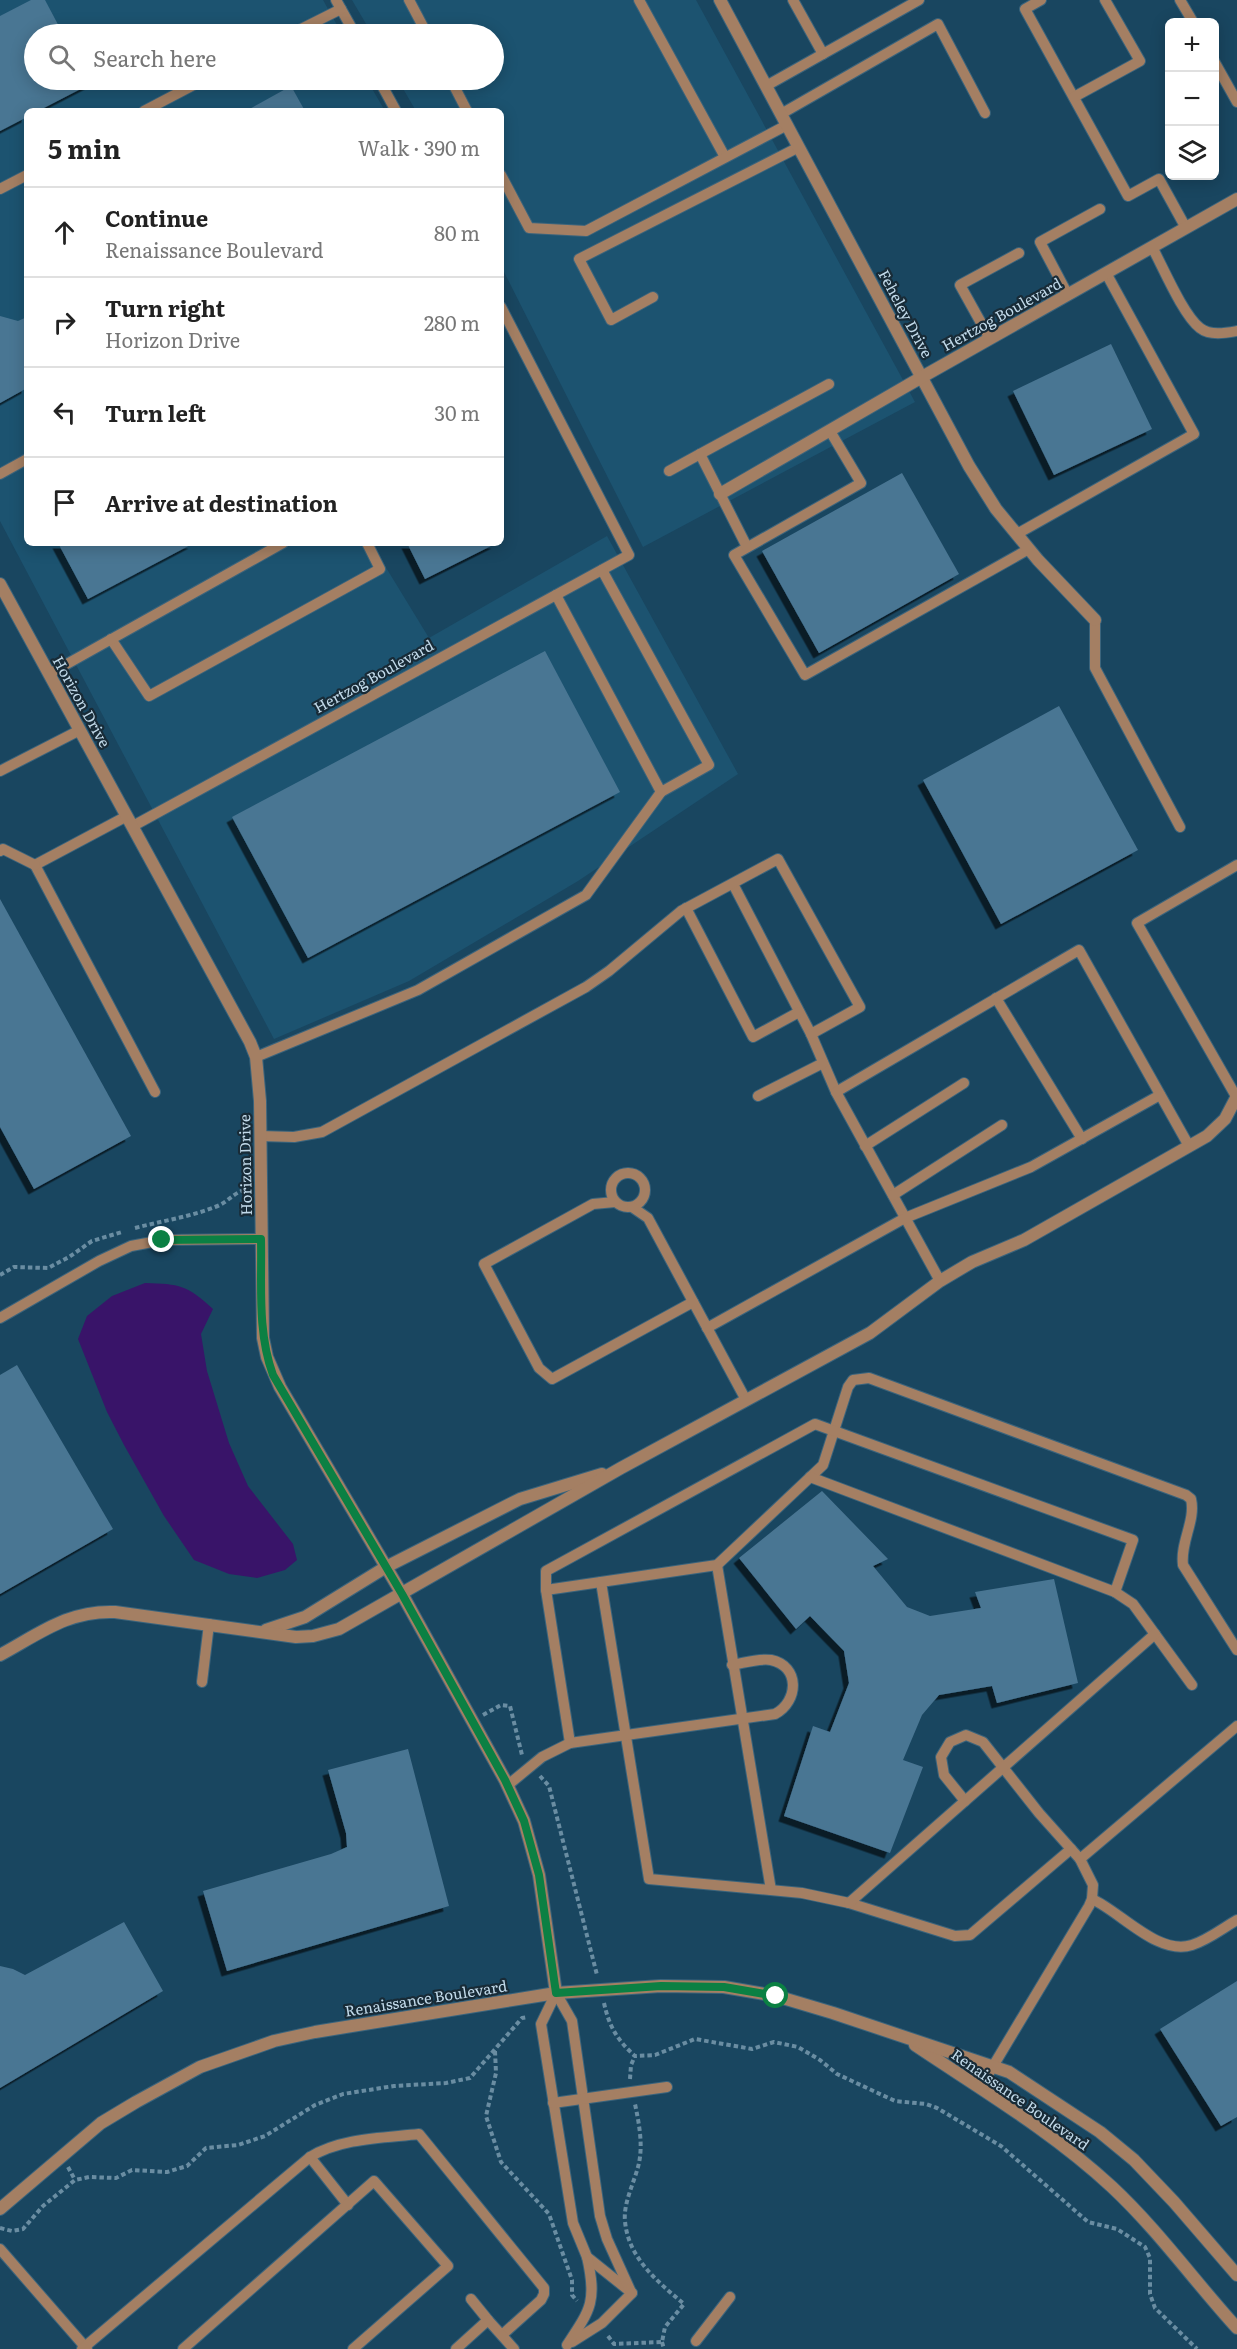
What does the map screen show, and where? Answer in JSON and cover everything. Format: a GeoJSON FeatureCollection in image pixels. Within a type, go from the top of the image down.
{"type":"FeatureCollection","features":[{"type":"Feature","properties":{"kind":"street","name":"Feheley Drive"},"geometry":{"type":"LineString","coordinates":[[720,0],[969,466],[996,509],[1029,549],[1095,620]]}},
{"type":"Feature","properties":{"kind":"street","name":"Hertzog Boulevard"},"geometry":{"type":"LineString","coordinates":[[720,494],[1237,199]]}},
{"type":"Feature","properties":{"kind":"street","name":"Horizon Drive"},"geometry":{"type":"LineString","coordinates":[[0,584],[242,1023],[256,1057],[260,1101],[263,1338],[267,1358],[273,1375],[402,1594],[508,1785],[524,1821],[539,1875],[556,1993]]}},
{"type":"Feature","properties":{"kind":"street"},"geometry":{"type":"LineString","coordinates":[[0,1655],[69,1618],[89,1612],[115,1612],[296,1637],[331,1632],[402,1594],[621,1468],[870,1333],[940,1281],[972,1262],[1024,1240],[1189,1146],[1217,1128],[1225,1119],[1236,1098]]}},
{"type":"Feature","properties":{"kind":"street"},"geometry":{"type":"LineString","coordinates":[[262,1631],[305,1617],[386,1567],[520,1499],[621,1468]]}},
{"type":"Feature","properties":{"kind":"street","name":"Renaissance Boulevard"},"geometry":{"type":"LineString","coordinates":[[0,2209],[101,2123],[200,2067],[274,2041],[315,2032],[556,1993],[603,1996],[661,1986],[724,1987],[776,1996],[1009,2072],[1100,2132],[1134,2160],[1174,2202],[1237,2276]]}},
{"type":"Feature","properties":{"kind":"street","name":"Renaissance Boulevard"},"geometry":{"type":"LineString","coordinates":[[902,2036],[1060,2143],[1110,2186],[1148,2225],[1237,2328]]}},
{"type":"Feature","properties":{"kind":"lane"},"geometry":{"type":"LineString","coordinates":[[409,0],[422,24]]}},
{"type":"Feature","properties":{"kind":"lane"},"geometry":{"type":"LineString","coordinates":[[639,0],[725,158]]}},
{"type":"Feature","properties":{"kind":"lane"},"geometry":{"type":"LineString","coordinates":[[793,0],[823,54]]}},
{"type":"Feature","properties":{"kind":"lane"},"geometry":{"type":"LineString","coordinates":[[766,86],[919,0]]}},
{"type":"Feature","properties":{"kind":"lane"},"geometry":{"type":"LineString","coordinates":[[1041,0],[1025,9],[1128,196],[1165,176]]}},
{"type":"Feature","properties":{"kind":"lane"},"geometry":{"type":"LineString","coordinates":[[1074,97],[1140,61],[1106,0]]}},
{"type":"Feature","properties":{"kind":"lane"},"geometry":{"type":"LineString","coordinates":[[1180,0],[1191,18]]}},
{"type":"Feature","properties":{"kind":"lane"},"geometry":{"type":"LineString","coordinates":[[307,24],[338,4],[349,24]]}},
{"type":"Feature","properties":{"kind":"lane"},"geometry":{"type":"LineString","coordinates":[[504,180],[529,228],[586,231],[725,158],[938,24],[985,113]]}},
{"type":"Feature","properties":{"kind":"lane"},"geometry":{"type":"LineString","coordinates":[[1219,68],[1237,102]]}},
{"type":"Feature","properties":{"kind":"lane"},"geometry":{"type":"LineString","coordinates":[[150,108],[184,90]]}},
{"type":"Feature","properties":{"kind":"lane"},"geometry":{"type":"LineString","coordinates":[[384,90],[394,108]]}},
{"type":"Feature","properties":{"kind":"lane"},"geometry":{"type":"LineString","coordinates":[[456,90],[465,108]]}},
{"type":"Feature","properties":{"kind":"lane"},"geometry":{"type":"LineString","coordinates":[[653,297],[611,320],[579,260],[799,147]]}},
{"type":"Feature","properties":{"kind":"lane"},"geometry":{"type":"LineString","coordinates":[[0,189],[24,177]]}},
{"type":"Feature","properties":{"kind":"lane"},"geometry":{"type":"LineString","coordinates":[[1159,179],[1186,228]]}},
{"type":"Feature","properties":{"kind":"lane"},"geometry":{"type":"LineString","coordinates":[[1068,295],[1040,242],[1100,209]]}},
{"type":"Feature","properties":{"kind":"lane"},"geometry":{"type":"LineString","coordinates":[[1152,247],[1181,302],[1201,329],[1212,333],[1237,331]]}},
{"type":"Feature","properties":{"kind":"lane"},"geometry":{"type":"LineString","coordinates":[[990,339],[960,285],[1019,253]]}},
{"type":"Feature","properties":{"kind":"lane"},"geometry":{"type":"LineString","coordinates":[[1017,534],[1194,434],[1106,273]]}},
{"type":"Feature","properties":{"kind":"lane","name":"Hertzog Boulevard"},"geometry":{"type":"LineString","coordinates":[[35,865],[130,821],[629,555],[504,313]]}},
{"type":"Feature","properties":{"kind":"lane"},"geometry":{"type":"LineString","coordinates":[[669,471],[829,384]]}},
{"type":"Feature","properties":{"kind":"lane"},"geometry":{"type":"LineString","coordinates":[[830,430],[861,483],[734,555],[805,675],[1029,549]]}},
{"type":"Feature","properties":{"kind":"lane"},"geometry":{"type":"LineString","coordinates":[[700,454],[747,547]]}},
{"type":"Feature","properties":{"kind":"lane"},"geometry":{"type":"LineString","coordinates":[[0,474],[24,461]]}},
{"type":"Feature","properties":{"kind":"lane"},"geometry":{"type":"LineString","coordinates":[[49,674],[278,546]]}},
{"type":"Feature","properties":{"kind":"lane"},"geometry":{"type":"LineString","coordinates":[[111,639],[149,696],[380,569],[368,546]]}},
{"type":"Feature","properties":{"kind":"lane"},"geometry":{"type":"LineString","coordinates":[[256,1057],[418,990],[586,895],[661,792],[709,765],[602,570]]}},
{"type":"Feature","properties":{"kind":"lane"},"geometry":{"type":"LineString","coordinates":[[556,595],[661,792]]}},
{"type":"Feature","properties":{"kind":"lane"},"geometry":{"type":"LineString","coordinates":[[1095,620],[1095,668],[1180,826]]}},
{"type":"Feature","properties":{"kind":"lane"},"geometry":{"type":"LineString","coordinates":[[0,771],[80,730]]}},
{"type":"Feature","properties":{"kind":"lane"},"geometry":{"type":"LineString","coordinates":[[0,851],[3,849],[35,865],[155,1092]]}},
{"type":"Feature","properties":{"kind":"lane"},"geometry":{"type":"LineString","coordinates":[[260,1136],[304,1136],[322,1132],[592,983],[686,908],[778,860],[860,1007],[811,1034]]}},
{"type":"Feature","properties":{"kind":"lane"},"geometry":{"type":"LineString","coordinates":[[1236,1098],[1137,923],[1237,865]]}},
{"type":"Feature","properties":{"kind":"lane"},"geometry":{"type":"LineString","coordinates":[[733,884],[811,1034],[836,1092],[940,1281]]}},
{"type":"Feature","properties":{"kind":"lane"},"geometry":{"type":"LineString","coordinates":[[686,908],[753,1037],[799,1012]]}},
{"type":"Feature","properties":{"kind":"lane"},"geometry":{"type":"LineString","coordinates":[[836,1092],[1079,950],[1189,1146]]}},
{"type":"Feature","properties":{"kind":"lane"},"geometry":{"type":"LineString","coordinates":[[996,998],[1082,1139]]}},
{"type":"Feature","properties":{"kind":"lane"},"geometry":{"type":"LineString","coordinates":[[758,1096],[823,1063]]}},
{"type":"Feature","properties":{"kind":"lane"},"geometry":{"type":"LineString","coordinates":[[865,1146],[964,1083]]}},
{"type":"Feature","properties":{"kind":"lane"},"geometry":{"type":"LineString","coordinates":[[707,1328],[905,1218],[1031,1167],[1160,1095]]}},
{"type":"Feature","properties":{"kind":"lane"},"geometry":{"type":"LineString","coordinates":[[893,1195],[1002,1125]]}},
{"type":"Feature","properties":{"kind":"lane"},"geometry":{"type":"LineString","coordinates":[[615,1202],[611,1192],[613,1181],[623,1173],[635,1174],[641,1179],[646,1190],[642,1201],[632,1207]]}},
{"type":"Feature","properties":{"kind":"lane"},"geometry":{"type":"LineString","coordinates":[[693,1302],[552,1379],[539,1368],[484,1264],[593,1204],[615,1202],[632,1207],[648,1218],[746,1400]]}},
{"type":"Feature","properties":{"kind":"lane"},"geometry":{"type":"LineString","coordinates":[[0,1318],[99,1261],[130,1246],[162,1240],[261,1239]]}},
{"type":"Feature","properties":{"kind":"lane"},"geometry":{"type":"LineString","coordinates":[[546,1590],[717,1565],[823,1465],[848,1387],[853,1380],[869,1378],[1191,1498],[1192,1514],[1183,1549],[1183,1565],[1237,1650]]}},
{"type":"Feature","properties":{"kind":"lane"},"geometry":{"type":"LineString","coordinates":[[570,1743],[546,1590],[546,1571],[815,1424],[1132,1540],[1115,1592]]}},
{"type":"Feature","properties":{"kind":"lane"},"geometry":{"type":"LineString","coordinates":[[810,1477],[1115,1592],[1133,1604],[1192,1685]]}},
{"type":"Feature","properties":{"kind":"lane"},"geometry":{"type":"LineString","coordinates":[[717,1565],[771,1890]]}},
{"type":"Feature","properties":{"kind":"lane"},"geometry":{"type":"LineString","coordinates":[[601,1582],[649,1879],[771,1890],[849,1903],[955,1936],[970,1935],[1071,1849]]}},
{"type":"Feature","properties":{"kind":"lane"},"geometry":{"type":"LineString","coordinates":[[202,1682],[209,1624]]}},
{"type":"Feature","properties":{"kind":"lane"},"geometry":{"type":"LineString","coordinates":[[849,1903],[1155,1634]]}},
{"type":"Feature","properties":{"kind":"lane"},"geometry":{"type":"LineString","coordinates":[[508,1785],[528,1767],[555,1749],[570,1743],[775,1714],[789,1703],[793,1694],[793,1684],[786,1669],[778,1663],[769,1660],[732,1665]]}},
{"type":"Feature","properties":{"kind":"lane"},"geometry":{"type":"LineString","coordinates":[[1080,1859],[1237,1726]]}},
{"type":"Feature","properties":{"kind":"lane"},"geometry":{"type":"LineString","coordinates":[[965,1801],[944,1775],[941,1757],[950,1742],[966,1735],[983,1742],[1039,1813],[1080,1859],[1093,1884],[1092,1899],[980,2088]]}},
{"type":"Feature","properties":{"kind":"lane"},"geometry":{"type":"LineString","coordinates":[[1092,1899],[1108,1906],[1156,1941],[1180,1947],[1191,1946],[1237,1920]]}},
{"type":"Feature","properties":{"kind":"lane"},"geometry":{"type":"LineString","coordinates":[[556,1993],[541,2024],[570,2211],[587,2257],[592,2279],[591,2305],[588,2313],[565,2347]]}},
{"type":"Feature","properties":{"kind":"lane"},"geometry":{"type":"LineString","coordinates":[[556,1993],[572,2021],[600,2216],[632,2293]]}},
{"type":"Feature","properties":{"kind":"lane"},"geometry":{"type":"LineString","coordinates":[[553,2103],[667,2087]]}},
{"type":"Feature","properties":{"kind":"lane"},"geometry":{"type":"LineString","coordinates":[[0,2249],[85,2348],[309,2157],[348,2143],[419,2134],[544,2288],[541,2300],[502,2335]]}},
{"type":"Feature","properties":{"kind":"lane"},"geometry":{"type":"LineString","coordinates":[[309,2157],[348,2205]]}},
{"type":"Feature","properties":{"kind":"lane"},"geometry":{"type":"LineString","coordinates":[[183,2349],[374,2181],[448,2266],[353,2349]]}},
{"type":"Feature","properties":{"kind":"lane"},"geometry":{"type":"LineString","coordinates":[[587,2257],[632,2293]]}},
{"type":"Feature","properties":{"kind":"lane"},"geometry":{"type":"LineString","coordinates":[[565,2347],[602,2323],[632,2293]]}},
{"type":"Feature","properties":{"kind":"lane"},"geometry":{"type":"LineString","coordinates":[[696,2341],[730,2297]]}},
{"type":"Feature","properties":{"kind":"lane"},"geometry":{"type":"LineString","coordinates":[[471,2299],[514,2349]]}},
{"type":"Feature","properties":{"kind":"lane"},"geometry":{"type":"LineString","coordinates":[[456,2349],[488,2320]]}},
{"type":"Feature","properties":{"kind":"path"},"geometry":{"type":"LineString","coordinates":[[472,1721],[501,1705],[510,1706],[519,1749],[528,1767],[549,1786],[608,2023],[620,2042],[635,2056],[655,2055],[695,2039],[752,2049],[774,2042],[798,2047],[847,2078],[895,2101],[926,2104],[937,2108],[985,2135],[1018,2158],[1088,2222],[1118,2229],[1145,2247],[1150,2258],[1150,2294],[1155,2308],[1197,2349]]}},
{"type":"Feature","properties":{"kind":"path"},"geometry":{"type":"LineString","coordinates":[[595,2005],[603,1996]]}},
{"type":"Feature","properties":{"kind":"path"},"geometry":{"type":"LineString","coordinates":[[0,2229],[12,2231],[23,2229],[43,2206],[75,2180],[89,2177],[116,2178],[132,2169],[167,2172],[187,2166],[206,2148],[238,2145],[265,2136],[315,2105],[343,2094],[394,2086],[446,2083],[470,2078],[522,2018],[544,2016]]}},
{"type":"Feature","properties":{"kind":"path"},"geometry":{"type":"LineString","coordinates":[[662,2342],[664,2349]]}},
{"type":"Feature","properties":{"kind":"shaded area"},"geometry":{"type":"Polygon","coordinates":[[[0,0],[323,0],[336,24],[24,24],[24,90],[373,90],[383,108],[24,108],[24,546],[373,546],[429,638],[607,536],[738,774],[578,881],[409,981],[274,1039],[0,521],[0,0]]]}},
{"type":"Feature","properties":{"kind":"shaded area"},"geometry":{"type":"Polygon","coordinates":[[[352,0],[696,0],[915,402],[643,547],[504,272],[504,108],[414,108],[404,90],[504,90],[504,24],[366,24],[352,0]]]}},
{"type":"Feature","properties":{"kind":"shaded area"},"geometry":{"type":"Polygon","coordinates":[[[145,1283],[182,1287],[213,1309],[201,1334],[207,1371],[229,1443],[248,1486],[293,1544],[297,1560],[285,1570],[257,1578],[229,1574],[194,1560],[164,1516],[107,1412],[78,1339],[87,1316],[112,1296],[145,1283]]]}},
{"type":"Feature","properties":{"kind":"building"},"geometry":{"type":"Polygon","coordinates":[[[31,0],[45,0],[58,24],[24,24],[24,90],[79,90],[44,108],[24,108],[24,119],[0,131],[0,16],[31,0]]]}},
{"type":"Feature","properties":{"kind":"building"},"geometry":{"type":"Polygon","coordinates":[[[284,90],[293,90],[303,108],[251,108],[284,90]]]}},
{"type":"Feature","properties":{"kind":"building"},"geometry":{"type":"Polygon","coordinates":[[[0,316],[18,321],[24,318],[24,390],[0,403],[0,316]]]}},
{"type":"Feature","properties":{"kind":"building"},"geometry":{"type":"Polygon","coordinates":[[[1111,344],[1152,429],[1054,475],[1013,391],[1111,344]]]}},
{"type":"Feature","properties":{"kind":"building"},"geometry":{"type":"Polygon","coordinates":[[[902,473],[959,574],[819,653],[762,551],[902,473]]]}},
{"type":"Feature","properties":{"kind":"building"},"geometry":{"type":"Polygon","coordinates":[[[60,546],[188,546],[88,599],[60,546]]]}},
{"type":"Feature","properties":{"kind":"building"},"geometry":{"type":"Polygon","coordinates":[[[408,546],[491,546],[425,579],[408,546]]]}},
{"type":"Feature","properties":{"kind":"building"},"geometry":{"type":"Polygon","coordinates":[[[545,651],[620,792],[308,958],[232,817],[545,651]]]}},
{"type":"Feature","properties":{"kind":"building"},"geometry":{"type":"Polygon","coordinates":[[[1059,706],[1138,850],[1001,924],[923,780],[1059,706]]]}},
{"type":"Feature","properties":{"kind":"building"},"geometry":{"type":"Polygon","coordinates":[[[0,899],[131,1136],[34,1189],[0,1127],[0,899]]]}},
{"type":"Feature","properties":{"kind":"building"},"geometry":{"type":"Polygon","coordinates":[[[17,1365],[113,1529],[0,1594],[0,1375],[17,1365]]]}},
{"type":"Feature","properties":{"kind":"building"},"geometry":{"type":"Polygon","coordinates":[[[822,1491],[888,1559],[873,1566],[907,1607],[930,1616],[981,1608],[975,1592],[1054,1579],[1078,1683],[997,1703],[992,1686],[939,1695],[922,1715],[903,1760],[923,1767],[890,1853],[784,1816],[813,1726],[830,1732],[849,1683],[844,1651],[810,1616],[796,1629],[739,1558],[822,1491]]]}},
{"type":"Feature","properties":{"kind":"building"},"geometry":{"type":"Polygon","coordinates":[[[408,1749],[449,1906],[227,1971],[203,1891],[331,1854],[347,1847],[346,1833],[328,1770],[408,1749]]]}},
{"type":"Feature","properties":{"kind":"building"},"geometry":{"type":"Polygon","coordinates":[[[124,1922],[163,1991],[0,2088],[0,1966],[25,1975],[124,1922]]]}},
{"type":"Feature","properties":{"kind":"building"},"geometry":{"type":"Polygon","coordinates":[[[1237,1981],[1237,2117],[1221,2126],[1160,2029],[1237,1981]]]}},
{"type":"Feature","properties":{"kind":"route"},"geometry":{"type":"LineString","coordinates":[[162,1240],[261,1239],[263,1338],[273,1375],[402,1594],[505,1780],[524,1821],[539,1875],[556,1993],[661,1986],[724,1987],[776,1996]]}}]}
